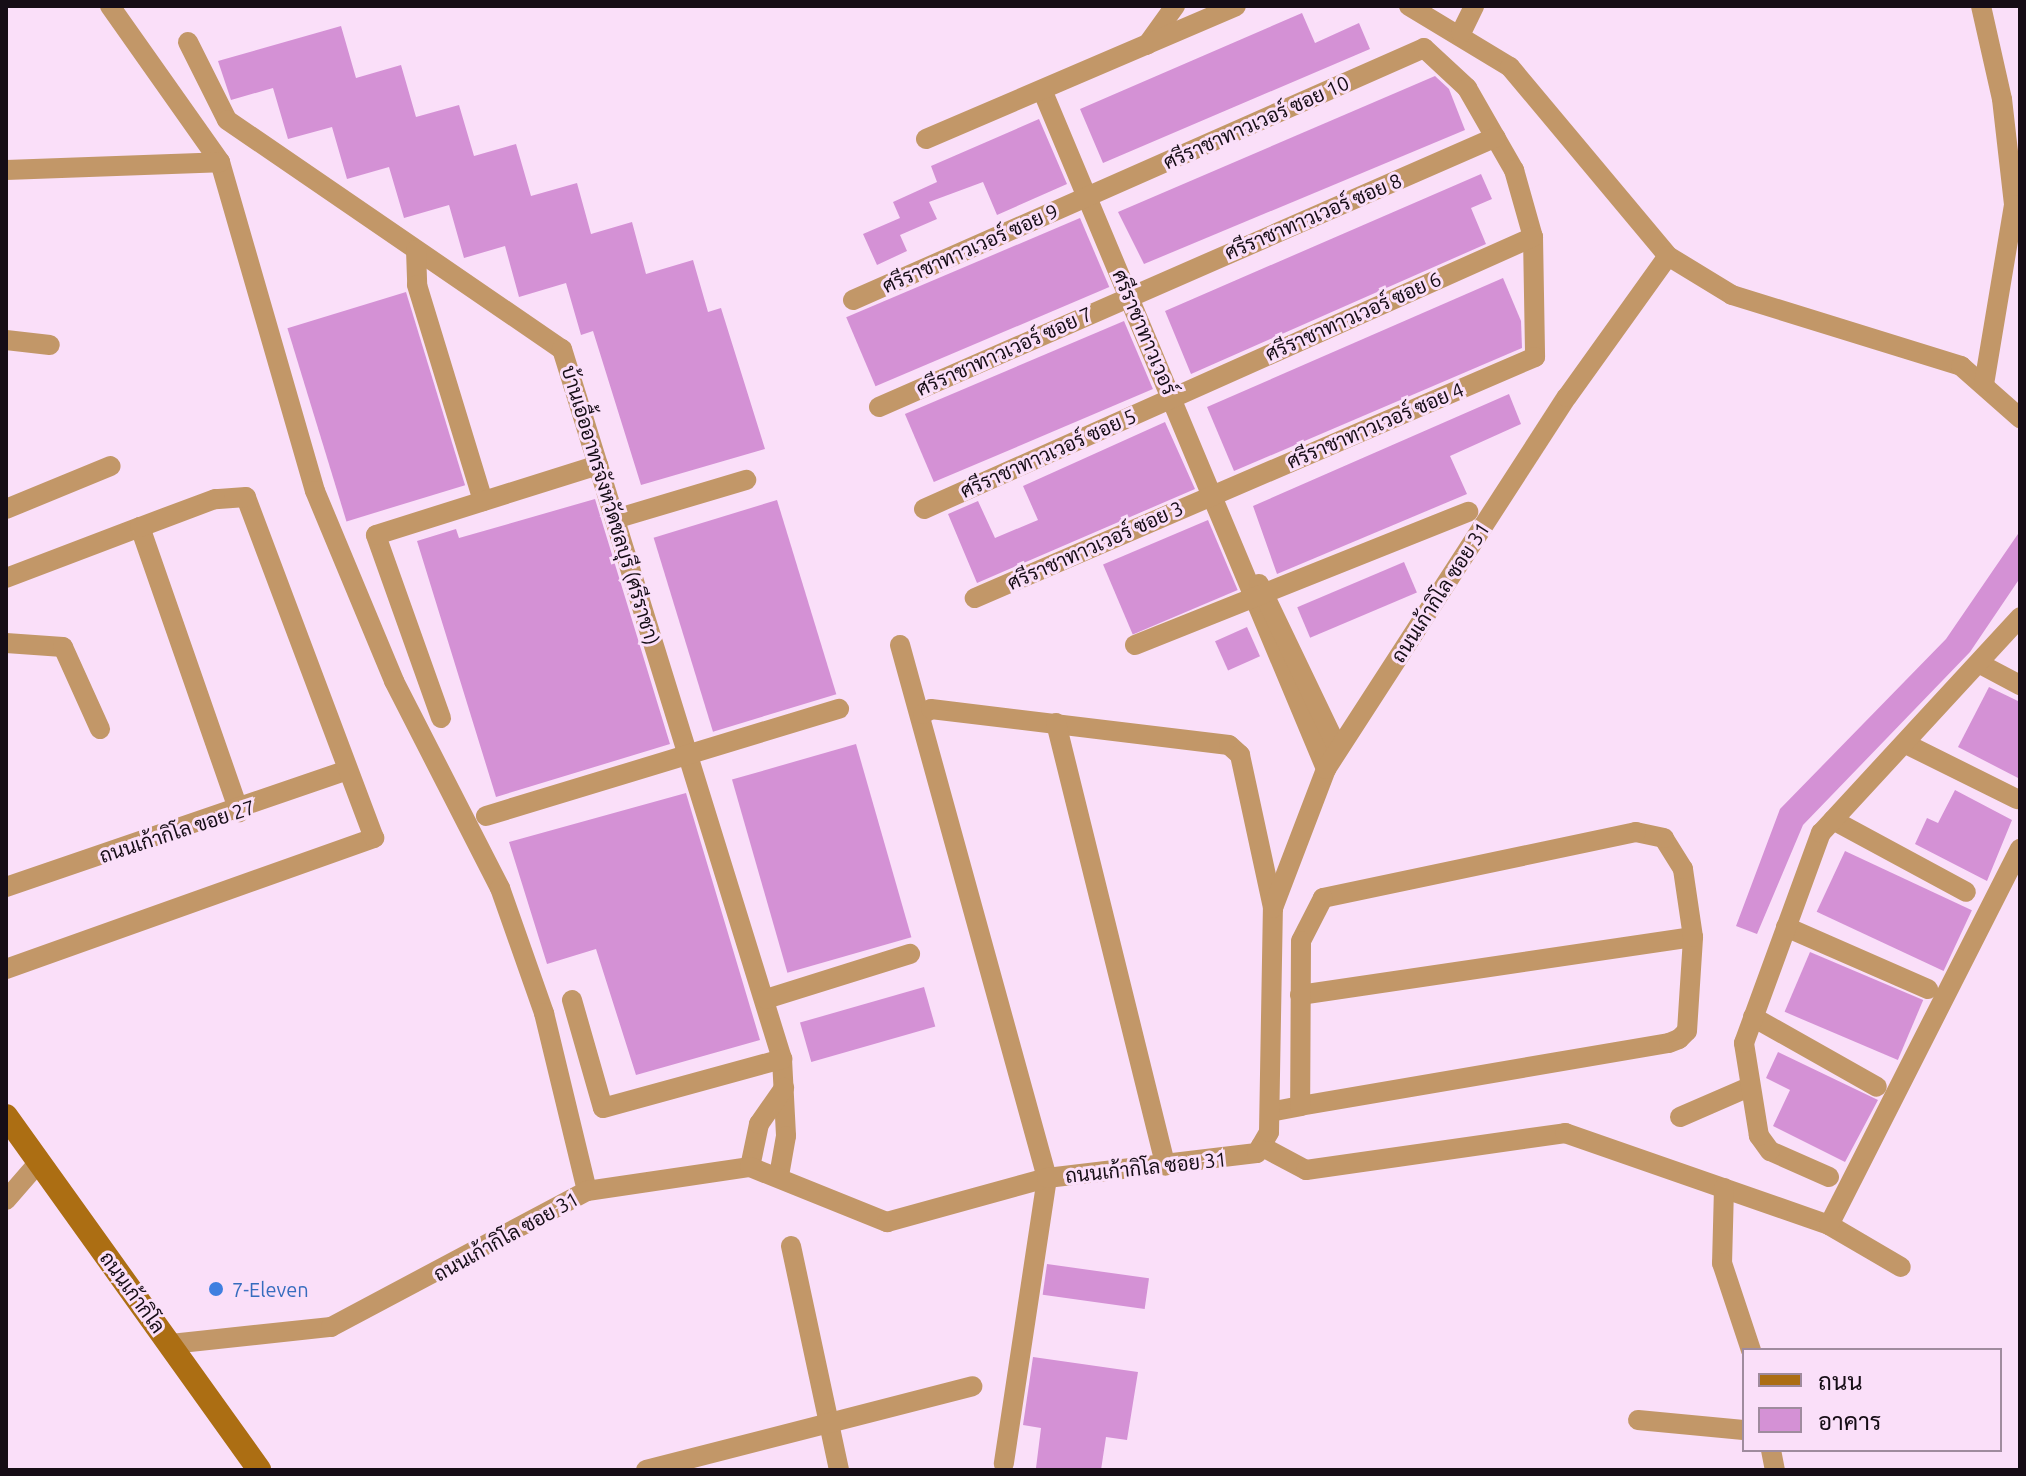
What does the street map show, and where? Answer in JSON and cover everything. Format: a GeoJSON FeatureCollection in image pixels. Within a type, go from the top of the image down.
{"type":"FeatureCollection","features":[{"type":"Feature","properties":{"kind":"main road","name":"ถนนเก้ากิโล"},"geometry":{"type":"LineString","coordinates":[[6,1117],[259,1470]]}},
{"type":"Feature","properties":{"kind":"street"},"geometry":{"type":"LineString","coordinates":[[110,6],[220,162],[315,491],[400,694],[500,888],[544,1013],[587,1191]]}},
{"type":"Feature","properties":{"kind":"street"},"geometry":{"type":"LineString","coordinates":[[1147,46],[1175,6]]}},
{"type":"Feature","properties":{"kind":"street"},"geometry":{"type":"LineString","coordinates":[[926,139],[1043,92],[1236,6]]}},
{"type":"Feature","properties":{"kind":"street"},"geometry":{"type":"LineString","coordinates":[[1409,6],[1461,33],[1510,67],[1552,112],[1668,256],[1732,295],[1961,366],[2020,418]]}},
{"type":"Feature","properties":{"kind":"street"},"geometry":{"type":"LineString","coordinates":[[1461,33],[1474,6]]}},
{"type":"Feature","properties":{"kind":"street"},"geometry":{"type":"LineString","coordinates":[[1981,6],[2002,99],[2014,205],[1984,384]]}},
{"type":"Feature","properties":{"kind":"street","name":"บ้านเอื้ออาทรจังหวัดชลบุรี (ศรีราชา)"},"geometry":{"type":"LineString","coordinates":[[188,42],[227,120],[562,349],[766,999],[782,1059],[784,1088],[779,1175]]}},
{"type":"Feature","properties":{"kind":"street","name":"ศรีราชาทาวเวอร์ ซอย 10"},"geometry":{"type":"LineString","coordinates":[[1088,196],[1424,48],[1467,88],[1496,137]]}},
{"type":"Feature","properties":{"kind":"street","name":"ศรีราชาทาวเวอร์"},"geometry":{"type":"LineString","coordinates":[[1043,92],[1248,572],[1338,749]]}},
{"type":"Feature","properties":{"kind":"street"},"geometry":{"type":"LineString","coordinates":[[1496,137],[1514,170],[1533,237]]}},
{"type":"Feature","properties":{"kind":"street","name":"ศรีราชาทาวเวอร์ ซอย 8"},"geometry":{"type":"LineString","coordinates":[[1130,295],[1496,137]]}},
{"type":"Feature","properties":{"kind":"street"},"geometry":{"type":"LineString","coordinates":[[6,170],[220,162]]}},
{"type":"Feature","properties":{"kind":"street","name":"ศรีราชาทาวเวอร์ ซอย 9"},"geometry":{"type":"LineString","coordinates":[[853,300],[1088,196]]}},
{"type":"Feature","properties":{"kind":"street","name":"ศรีราชาทาวเวอร์ ซอย 4"},"geometry":{"type":"LineString","coordinates":[[1214,493],[1535,357],[1533,237]]}},
{"type":"Feature","properties":{"kind":"street","name":"ศรีราชาทาวเวอร์ ซอย 6"},"geometry":{"type":"LineString","coordinates":[[1173,396],[1533,237]]}},
{"type":"Feature","properties":{"kind":"street"},"geometry":{"type":"LineString","coordinates":[[416,250],[417,285],[483,501]]}},
{"type":"Feature","properties":{"kind":"street","name":"ถนนเก้ากิโล ซอย 31"},"geometry":{"type":"LineString","coordinates":[[171,1344],[331,1327],[587,1191],[750,1167],[779,1175],[887,1222],[1047,1178],[1209,1164],[1261,1146],[1270,1112],[1273,908],[1326,769],[1668,256]]}},
{"type":"Feature","properties":{"kind":"street","name":"ศรีราชาทาวเวอร์ ซอย 7"},"geometry":{"type":"LineString","coordinates":[[879,407],[1130,295]]}},
{"type":"Feature","properties":{"kind":"street"},"geometry":{"type":"LineString","coordinates":[[6,340],[50,345]]}},
{"type":"Feature","properties":{"kind":"street","name":"ศรีราชาทาวเวอร์ ซอย 5"},"geometry":{"type":"LineString","coordinates":[[924,509],[1173,396]]}},
{"type":"Feature","properties":{"kind":"street"},"geometry":{"type":"LineString","coordinates":[[441,718],[376,535],[598,465]]}},
{"type":"Feature","properties":{"kind":"street"},"geometry":{"type":"LineString","coordinates":[[6,509],[111,466]]}},
{"type":"Feature","properties":{"kind":"street"},"geometry":{"type":"LineString","coordinates":[[615,519],[746,480]]}},
{"type":"Feature","properties":{"kind":"street","name":"ศรีราชาทาวเวอร์ ซอย 3"},"geometry":{"type":"LineString","coordinates":[[975,598],[1214,493]]}},
{"type":"Feature","properties":{"kind":"street"},"geometry":{"type":"LineString","coordinates":[[6,578],[215,499],[246,497],[374,838],[6,969]]}},
{"type":"Feature","properties":{"kind":"street"},"geometry":{"type":"LineString","coordinates":[[1135,645],[1468,512]]}},
{"type":"Feature","properties":{"kind":"street"},"geometry":{"type":"LineString","coordinates":[[140,527],[239,812]]}},
{"type":"Feature","properties":{"kind":"street","name":"ศรีราชาทาวเวอร์"},"geometry":{"type":"LineString","coordinates":[[1259,596],[1326,769]]}},
{"type":"Feature","properties":{"kind":"street"},"geometry":{"type":"LineString","coordinates":[[1829,1177],[1770,1151],[1759,1136],[1744,1043],[1821,833],[1982,665],[2020,617]]}},
{"type":"Feature","properties":{"kind":"street"},"geometry":{"type":"LineString","coordinates":[[6,643],[63,647],[75,659],[100,729]]}},
{"type":"Feature","properties":{"kind":"street"},"geometry":{"type":"LineString","coordinates":[[900,645],[923,714],[1047,1178],[1004,1464]]}},
{"type":"Feature","properties":{"kind":"street"},"geometry":{"type":"LineString","coordinates":[[1982,665],[2020,685]]}},
{"type":"Feature","properties":{"kind":"street"},"geometry":{"type":"LineString","coordinates":[[486,816],[839,709]]}},
{"type":"Feature","properties":{"kind":"street"},"geometry":{"type":"LineString","coordinates":[[923,714],[1056,723],[1229,745],[1240,755],[1273,908]]}},
{"type":"Feature","properties":{"kind":"street"},"geometry":{"type":"LineString","coordinates":[[1056,723],[1166,1166]]}},
{"type":"Feature","properties":{"kind":"street"},"geometry":{"type":"LineString","coordinates":[[1906,744],[2017,799]]}},
{"type":"Feature","properties":{"kind":"street","name":"ถนนเก้ากิโล ขอย 27"},"geometry":{"type":"LineString","coordinates":[[6,887],[239,812],[347,770]]}},
{"type":"Feature","properties":{"kind":"street"},"geometry":{"type":"LineString","coordinates":[[1833,820],[1966,892]]}},
{"type":"Feature","properties":{"kind":"street"},"geometry":{"type":"LineString","coordinates":[[1270,1112],[1679,1039],[1687,1031],[1693,937],[1683,869],[1664,838],[1636,832],[1323,898],[1301,941],[1300,1106]]}},
{"type":"Feature","properties":{"kind":"street"},"geometry":{"type":"LineString","coordinates":[[1829,1225],[2020,849]]}},
{"type":"Feature","properties":{"kind":"street"},"geometry":{"type":"LineString","coordinates":[[1786,927],[1928,989]]}},
{"type":"Feature","properties":{"kind":"street"},"geometry":{"type":"LineString","coordinates":[[1300,995],[1693,937]]}},
{"type":"Feature","properties":{"kind":"street"},"geometry":{"type":"LineString","coordinates":[[766,999],[910,954]]}},
{"type":"Feature","properties":{"kind":"street"},"geometry":{"type":"LineString","coordinates":[[572,1000],[603,1108],[782,1059]]}},
{"type":"Feature","properties":{"kind":"street"},"geometry":{"type":"LineString","coordinates":[[1753,1017],[1877,1087]]}},
{"type":"Feature","properties":{"kind":"street"},"geometry":{"type":"LineString","coordinates":[[1680,1117],[1749,1087]]}},
{"type":"Feature","properties":{"kind":"street"},"geometry":{"type":"LineString","coordinates":[[750,1167],[759,1124],[784,1088]]}},
{"type":"Feature","properties":{"kind":"street"},"geometry":{"type":"LineString","coordinates":[[1261,1146],[1306,1170],[1565,1133],[1829,1225],[1901,1267]]}},
{"type":"Feature","properties":{"kind":"street"},"geometry":{"type":"LineString","coordinates":[[6,1200],[39,1162]]}},
{"type":"Feature","properties":{"kind":"street"},"geometry":{"type":"LineString","coordinates":[[1724,1188],[1722,1263],[1750,1348]]}},
{"type":"Feature","properties":{"kind":"street"},"geometry":{"type":"LineString","coordinates":[[791,1246],[839,1470]]}},
{"type":"Feature","properties":{"kind":"street"},"geometry":{"type":"LineString","coordinates":[[646,1470],[972,1386]]}},
{"type":"Feature","properties":{"kind":"street"},"geometry":{"type":"LineString","coordinates":[[1638,1420],[1742,1430]]}},
{"type":"Feature","properties":{"kind":"building"},"geometry":{"type":"Polygon","coordinates":[[[1302,13],[1315,43],[1359,23],[1370,49],[1103,163],[1080,109],[1302,13]]]}},
{"type":"Feature","properties":{"kind":"building"},"geometry":{"type":"Polygon","coordinates":[[[341,26],[356,78],[401,65],[416,117],[459,105],[474,156],[516,144],[531,196],[577,183],[591,234],[632,222],[646,274],[693,260],[708,312],[721,308],[765,449],[641,485],[593,331],[581,335],[566,283],[519,297],[505,246],[464,258],[449,205],[404,218],[389,167],[347,179],[332,127],[288,139],[273,88],[231,100],[218,61],[341,26]]]}},
{"type":"Feature","properties":{"kind":"building"},"geometry":{"type":"Polygon","coordinates":[[[1435,76],[1449,89],[1465,130],[1144,264],[1118,212],[1435,76]]]}},
{"type":"Feature","properties":{"kind":"building"},"geometry":{"type":"Polygon","coordinates":[[[1039,119],[1067,184],[997,215],[983,182],[929,202],[937,219],[900,235],[907,251],[877,265],[863,234],[900,218],[893,202],[937,182],[931,166],[1039,119]]]}},
{"type":"Feature","properties":{"kind":"building"},"geometry":{"type":"Polygon","coordinates":[[[1481,174],[1492,199],[1471,208],[1486,244],[1191,374],[1165,311],[1481,174]]]}},
{"type":"Feature","properties":{"kind":"building"},"geometry":{"type":"Polygon","coordinates":[[[1080,218],[1109,287],[875,386],[846,317],[1080,218]]]}},
{"type":"Feature","properties":{"kind":"building"},"geometry":{"type":"Polygon","coordinates":[[[1503,278],[1521,321],[1522,348],[1234,471],[1207,407],[1503,278]]]}},
{"type":"Feature","properties":{"kind":"building"},"geometry":{"type":"Polygon","coordinates":[[[406,292],[465,485],[346,521],[287,328],[406,292]]]}},
{"type":"Feature","properties":{"kind":"building"},"geometry":{"type":"Polygon","coordinates":[[[1124,321],[1153,389],[934,482],[905,414],[1124,321]]]}},
{"type":"Feature","properties":{"kind":"building"},"geometry":{"type":"Polygon","coordinates":[[[1509,394],[1521,424],[1450,456],[1467,494],[1277,574],[1253,506],[1509,394]]]}},
{"type":"Feature","properties":{"kind":"building"},"geometry":{"type":"Polygon","coordinates":[[[1165,422],[1195,489],[977,583],[948,514],[978,501],[995,538],[1038,520],[1023,486],[1165,422]]]}},
{"type":"Feature","properties":{"kind":"building"},"geometry":{"type":"Polygon","coordinates":[[[595,499],[670,744],[496,797],[417,541],[456,529],[459,538],[595,499]]]}},
{"type":"Feature","properties":{"kind":"building"},"geometry":{"type":"Polygon","coordinates":[[[777,500],[836,694],[713,732],[654,538],[777,500]]]}},
{"type":"Feature","properties":{"kind":"building"},"geometry":{"type":"Polygon","coordinates":[[[1208,520],[1238,590],[1133,635],[1103,565],[1208,520]]]}},
{"type":"Feature","properties":{"kind":"building"},"geometry":{"type":"Polygon","coordinates":[[[2020,531],[2020,578],[1970,652],[1803,825],[1757,934],[1736,926],[1780,809],[1946,639],[2020,531]]]}},
{"type":"Feature","properties":{"kind":"building"},"geometry":{"type":"Polygon","coordinates":[[[1404,562],[1417,592],[1310,638],[1297,607],[1404,562]]]}},
{"type":"Feature","properties":{"kind":"building"},"geometry":{"type":"Polygon","coordinates":[[[1247,627],[1260,656],[1228,670],[1215,641],[1247,627]]]}},
{"type":"Feature","properties":{"kind":"building"},"geometry":{"type":"Polygon","coordinates":[[[1989,687],[2020,702],[2020,779],[1958,747],[1989,687]]]}},
{"type":"Feature","properties":{"kind":"building"},"geometry":{"type":"Polygon","coordinates":[[[856,744],[911,937],[787,973],[732,780],[856,744]]]}},
{"type":"Feature","properties":{"kind":"building"},"geometry":{"type":"Polygon","coordinates":[[[1955,790],[2012,820],[1987,881],[1915,844],[1927,818],[1938,823],[1955,790]]]}},
{"type":"Feature","properties":{"kind":"building"},"geometry":{"type":"Polygon","coordinates":[[[686,793],[760,1040],[636,1075],[596,949],[547,964],[509,842],[686,793]]]}},
{"type":"Feature","properties":{"kind":"building"},"geometry":{"type":"Polygon","coordinates":[[[1845,851],[1972,910],[1944,971],[1817,912],[1845,851]]]}},
{"type":"Feature","properties":{"kind":"building"},"geometry":{"type":"Polygon","coordinates":[[[1810,952],[1923,1000],[1898,1060],[1785,1012],[1810,952]]]}},
{"type":"Feature","properties":{"kind":"building"},"geometry":{"type":"Polygon","coordinates":[[[924,987],[935,1026],[811,1062],[800,1023],[924,987]]]}},
{"type":"Feature","properties":{"kind":"building"},"geometry":{"type":"Polygon","coordinates":[[[1778,1052],[1878,1100],[1845,1162],[1773,1126],[1790,1090],[1766,1078],[1778,1052]]]}},
{"type":"Feature","properties":{"kind":"building"},"geometry":{"type":"Polygon","coordinates":[[[1047,1264],[1149,1278],[1145,1309],[1043,1295],[1047,1264]]]}},
{"type":"Feature","properties":{"kind":"building"},"geometry":{"type":"Polygon","coordinates":[[[1033,1357],[1138,1372],[1127,1440],[1106,1437],[1101,1470],[1036,1468],[1041,1428],[1023,1425],[1033,1357]]]}},
{"type":"Feature","properties":{"kind":"place","name":"7-Eleven"},"geometry":{"type":"Point","coordinates":[216,1289]}}]}
